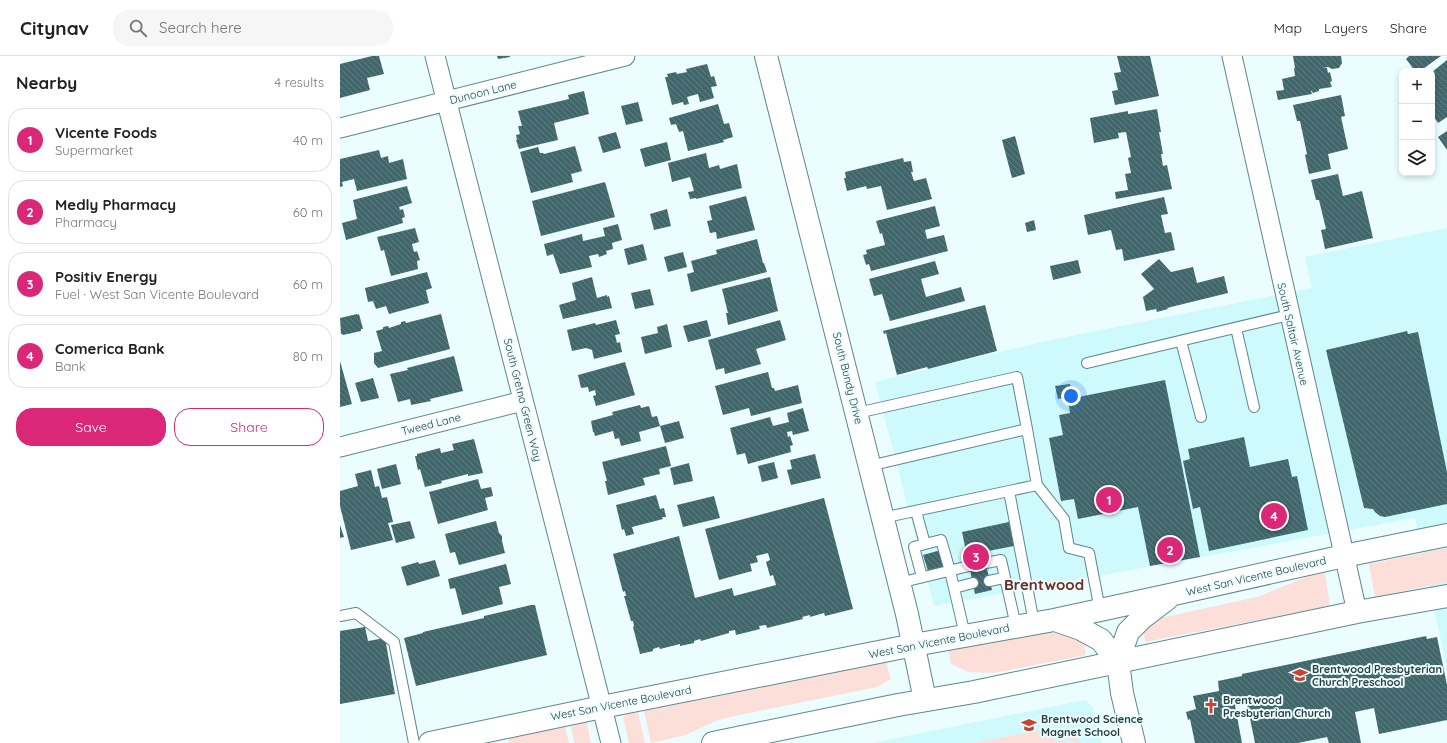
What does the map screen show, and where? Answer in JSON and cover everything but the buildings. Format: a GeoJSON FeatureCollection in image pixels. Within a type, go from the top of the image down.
{"type":"FeatureCollection","features":[{"type":"Feature","properties":{"kind":"main road","name":"South Bundy Drive"},"geometry":{"type":"LineString","coordinates":[[766,56],[870,466],[914,644],[926,700]]}},
{"type":"Feature","properties":{"kind":"main road","name":"West San Vicente Boulevard"},"geometry":{"type":"LineString","coordinates":[[430,743],[486,737],[602,707],[914,644],[1100,610],[1344,556],[1447,535]]}},
{"type":"Feature","properties":{"kind":"main road"},"geometry":{"type":"LineString","coordinates":[[1134,743],[1122,693],[1118,662],[1128,632],[1142,618],[1174,594]]}},
{"type":"Feature","properties":{"kind":"main road"},"geometry":{"type":"LineString","coordinates":[[713,743],[926,700],[974,692],[1356,612],[1447,596]]}},
{"type":"Feature","properties":{"kind":"main road"},"geometry":{"type":"LineString","coordinates":[[1035,623],[1081,629],[1101,640],[1118,662]]}},
{"type":"Feature","properties":{"kind":"street","name":"South Gretna Green Way"},"geometry":{"type":"LineString","coordinates":[[435,56],[611,743]]}},
{"type":"Feature","properties":{"kind":"street","name":"Dunoon Lane"},"geometry":{"type":"LineString","coordinates":[[340,128],[625,56]]}},
{"type":"Feature","properties":{"kind":"street","name":"South Saltair Avenue"},"geometry":{"type":"LineString","coordinates":[[1232,56],[1356,612]]}},
{"type":"Feature","properties":{"kind":"street","name":"Tweed Lane"},"geometry":{"type":"LineString","coordinates":[[340,447],[523,401]]}},
{"type":"Feature","properties":{"kind":"lane"},"geometry":{"type":"LineString","coordinates":[[1087,363],[1289,316]]}},
{"type":"Feature","properties":{"kind":"lane"},"geometry":{"type":"LineString","coordinates":[[1236,328],[1254,406]]}},
{"type":"Feature","properties":{"kind":"lane"},"geometry":{"type":"LineString","coordinates":[[1181,341],[1201,417]]}},
{"type":"Feature","properties":{"kind":"lane"},"geometry":{"type":"LineString","coordinates":[[857,414],[1017,376],[1037,485],[1064,519],[1069,548],[1089,553],[1100,610]]}},
{"type":"Feature","properties":{"kind":"lane"},"geometry":{"type":"LineString","coordinates":[[870,466],[1027,429]]}},
{"type":"Feature","properties":{"kind":"lane"},"geometry":{"type":"LineString","coordinates":[[882,518],[916,512],[1037,485]]}},
{"type":"Feature","properties":{"kind":"lane"},"geometry":{"type":"LineString","coordinates":[[1009,491],[1035,623]]}},
{"type":"Feature","properties":{"kind":"lane"},"geometry":{"type":"LineString","coordinates":[[916,512],[925,544]]}},
{"type":"Feature","properties":{"kind":"lane"},"geometry":{"type":"LineString","coordinates":[[922,577],[914,547],[941,540],[950,571],[964,635]]}},
{"type":"Feature","properties":{"kind":"lane"},"geometry":{"type":"LineString","coordinates":[[986,563],[1001,560],[1004,578],[1035,623]]}},
{"type":"Feature","properties":{"kind":"lane"},"geometry":{"type":"LineString","coordinates":[[899,583],[969,566]]}},
{"type":"Feature","properties":{"kind":"lane"},"geometry":{"type":"LineString","coordinates":[[990,581],[1004,578]]}},
{"type":"Feature","properties":{"kind":"lane"},"geometry":{"type":"LineString","coordinates":[[954,588],[973,583]]}},
{"type":"Feature","properties":{"kind":"lane"},"geometry":{"type":"LineString","coordinates":[[340,616],[356,612],[394,642],[414,743]]}},
{"type":"Feature","properties":{"kind":"shaded area"},"geometry":{"type":"Polygon","coordinates":[[[1447,228],[1447,670],[1415,518],[934,606],[875,382],[1046,341],[1312,288],[1305,257],[1447,228]]]}},
{"type":"Feature","properties":{"kind":"shaded area"},"geometry":{"type":"Polygon","coordinates":[[[1447,548],[1447,582],[1375,597],[1369,564],[1447,548]]]}},
{"type":"Feature","properties":{"kind":"shaded area"},"geometry":{"type":"Polygon","coordinates":[[[1325,573],[1330,606],[1145,642],[1143,629],[1156,619],[1257,597],[1306,577],[1325,573]]]}},
{"type":"Feature","properties":{"kind":"shaded area"},"geometry":{"type":"Polygon","coordinates":[[[1043,632],[1074,638],[1084,644],[1086,655],[994,673],[968,672],[951,664],[948,650],[1043,632]]]}},
{"type":"Feature","properties":{"kind":"shaded area"},"geometry":{"type":"Polygon","coordinates":[[[886,662],[891,679],[877,687],[730,717],[715,721],[686,735],[651,743],[644,711],[886,662]]]}},
{"type":"Feature","properties":{"kind":"shaded area","name":"Brentwood Science Magnet School"},"geometry":{"type":"Polygon","coordinates":[[[1085,700],[1093,707],[1102,743],[872,743],[1085,700]]]}},
{"type":"Feature","properties":{"kind":"shaded area"},"geometry":{"type":"Polygon","coordinates":[[[638,712],[645,743],[629,743],[623,717],[627,714],[638,712]]]}},
{"type":"Feature","properties":{"kind":"shaded area"},"geometry":{"type":"Polygon","coordinates":[[[587,723],[591,743],[574,743],[571,726],[587,723]]]}},
{"type":"Feature","properties":{"kind":"shaded area"},"geometry":{"type":"Polygon","coordinates":[[[565,727],[569,743],[509,743],[508,738],[565,727]]]}},
{"type":"Feature","properties":{"kind":"shaded area"},"geometry":{"type":"Polygon","coordinates":[[[1053,728],[1068,733],[1081,743],[1073,742],[1054,735],[1055,742],[1063,740],[1067,743],[973,743],[1053,728]]]}},
{"type":"Feature","properties":{"kind":"place","name":"Vicente Foods"},"geometry":{"type":"Point","coordinates":[1109,500]}},
{"type":"Feature","properties":{"kind":"place","name":"Comerica Bank"},"geometry":{"type":"Point","coordinates":[1274,516]}},
{"type":"Feature","properties":{"kind":"place","name":"Medly Pharmacy"},"geometry":{"type":"Point","coordinates":[1170,550]}},
{"type":"Feature","properties":{"kind":"place","name":"Positiv Energy"},"geometry":{"type":"Point","coordinates":[976,557]}},
{"type":"Feature","properties":{"kind":"place","name":"Brentwood Presbyterian Church Preschool"},"geometry":{"type":"Point","coordinates":[1300,675]}},
{"type":"Feature","properties":{"kind":"place","name":"Brentwood Presbyterian Church"},"geometry":{"type":"Point","coordinates":[1211,706]}},
{"type":"Feature","properties":{"kind":"place","name":"Brentwood Science Magnet School"},"geometry":{"type":"Point","coordinates":[1029,725]}},
{"type":"Feature","properties":{"kind":"district","name":"Brentwood"},"geometry":{"type":"Point","coordinates":[1044,584]}}]}
